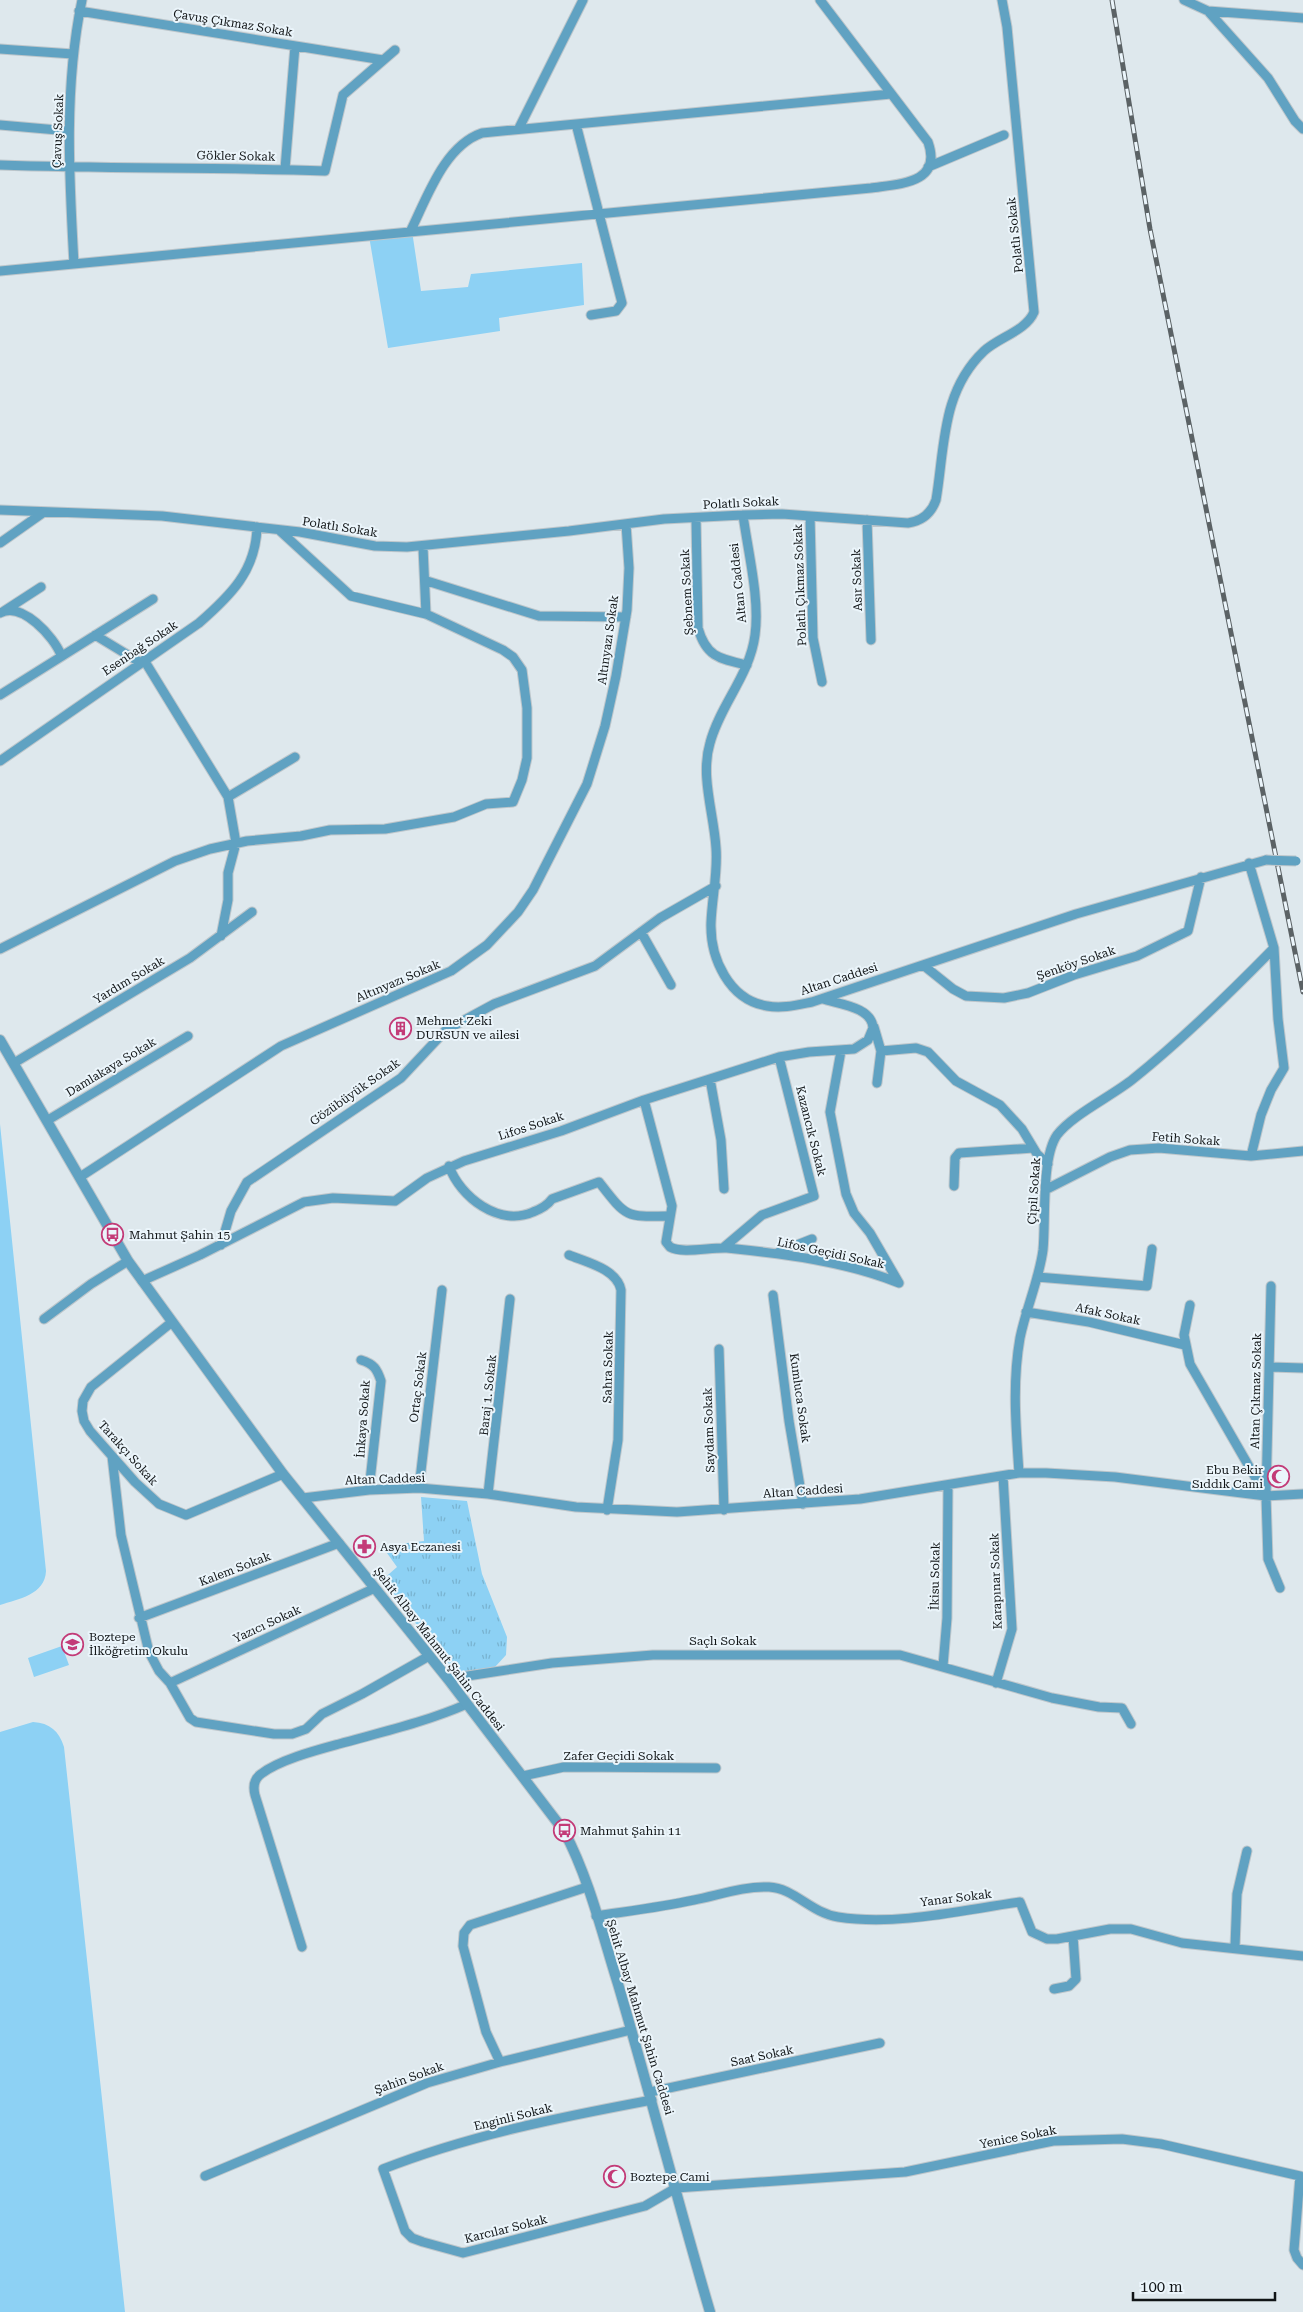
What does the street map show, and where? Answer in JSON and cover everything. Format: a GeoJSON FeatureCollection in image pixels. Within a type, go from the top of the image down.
{"type":"FeatureCollection","features":[{"type":"Feature","properties":{"kind":"street","name":"Çavuş Sokak"},"geometry":{"type":"LineString","coordinates":[[74,264],[68,167],[69,130],[73,54],[82,0]]}},
{"type":"Feature","properties":{"kind":"street"},"geometry":{"type":"LineString","coordinates":[[519,128],[583,0]]}},
{"type":"Feature","properties":{"kind":"street"},"geometry":{"type":"LineString","coordinates":[[0,271],[907,183],[920,178],[928,167],[930,153],[928,142],[820,0]]}},
{"type":"Feature","properties":{"kind":"street","name":"Polatlı Sokak"},"geometry":{"type":"LineString","coordinates":[[0,510],[162,516],[279,530],[375,546],[423,546],[626,524],[743,515],[782,514],[913,522],[924,518],[931,510],[936,495],[946,422],[961,383],[982,354],[996,341],[1029,322],[1034,312],[1007,27],[1002,0]]}},
{"type":"Feature","properties":{"kind":"street"},"geometry":{"type":"LineString","coordinates":[[1184,0],[1208,11],[1303,18]]}},
{"type":"Feature","properties":{"kind":"street","name":"Çavuş Çıkmaz Sokak"},"geometry":{"type":"LineString","coordinates":[[79,11],[383,60]]}},
{"type":"Feature","properties":{"kind":"street"},"geometry":{"type":"LineString","coordinates":[[1208,11],[1268,78],[1295,121],[1303,129]]}},
{"type":"Feature","properties":{"kind":"street"},"geometry":{"type":"LineString","coordinates":[[285,169],[295,46]]}},
{"type":"Feature","properties":{"kind":"street"},"geometry":{"type":"LineString","coordinates":[[0,50],[73,54]]}},
{"type":"Feature","properties":{"kind":"street","name":"Gökler Sokak"},"geometry":{"type":"LineString","coordinates":[[0,165],[325,171],[344,95],[395,50]]}},
{"type":"Feature","properties":{"kind":"street"},"geometry":{"type":"LineString","coordinates":[[410,232],[450,156],[459,145],[482,133],[891,94]]}},
{"type":"Feature","properties":{"kind":"street"},"geometry":{"type":"LineString","coordinates":[[576,124],[622,304],[616,311],[591,315]]}},
{"type":"Feature","properties":{"kind":"street"},"geometry":{"type":"LineString","coordinates":[[0,125],[69,130]]}},
{"type":"Feature","properties":{"kind":"street"},"geometry":{"type":"LineString","coordinates":[[928,167],[1004,135]]}},
{"type":"Feature","properties":{"kind":"street"},"geometry":{"type":"LineString","coordinates":[[0,543],[44,512]]}},
{"type":"Feature","properties":{"kind":"street","name":"Altan Caddesi"},"geometry":{"type":"LineString","coordinates":[[743,515],[756,611],[755,636],[747,665],[712,735],[708,751],[707,774],[716,848],[716,886],[711,924],[715,954],[723,974],[741,996],[760,1005],[776,1007],[798,1005],[823,999],[1076,914],[1249,863],[1266,860],[1300,862]]}},
{"type":"Feature","properties":{"kind":"street","name":"Polatlı Çıkmaz Sokak"},"geometry":{"type":"LineString","coordinates":[[810,516],[813,638],[822,682]]}},
{"type":"Feature","properties":{"kind":"street","name":"Şebnem Sokak"},"geometry":{"type":"LineString","coordinates":[[696,518],[698,628],[702,643],[717,658],[747,665]]}},
{"type":"Feature","properties":{"kind":"street","name":"Asır Sokak"},"geometry":{"type":"LineString","coordinates":[[867,520],[871,640]]}},
{"type":"Feature","properties":{"kind":"street","name":"Altınyazı Sokak"},"geometry":{"type":"LineString","coordinates":[[80,1177],[280,1046],[440,977],[473,957],[500,933],[518,912],[533,890],[588,784],[611,701],[626,617],[629,568],[626,524]]}},
{"type":"Feature","properties":{"kind":"street","name":"Esenbağ Sokak"},"geometry":{"type":"LineString","coordinates":[[0,761],[199,623],[237,587],[252,559],[257,527]]}},
{"type":"Feature","properties":{"kind":"street"},"geometry":{"type":"LineString","coordinates":[[0,948],[174,861],[210,849],[236,843],[301,836],[330,830],[386,829],[454,817],[486,804],[513,802],[523,775],[527,750],[525,683],[520,666],[513,657],[503,650],[426,614],[351,596],[279,530]]}},
{"type":"Feature","properties":{"kind":"street"},"geometry":{"type":"LineString","coordinates":[[423,546],[426,614]]}},
{"type":"Feature","properties":{"kind":"street"},"geometry":{"type":"LineString","coordinates":[[426,581],[539,616],[555,618],[626,617]]}},
{"type":"Feature","properties":{"kind":"street"},"geometry":{"type":"LineString","coordinates":[[2,612],[40,587]]}},
{"type":"Feature","properties":{"kind":"street"},"geometry":{"type":"LineString","coordinates":[[0,695],[61,655],[154,599]]}},
{"type":"Feature","properties":{"kind":"street"},"geometry":{"type":"LineString","coordinates":[[2,612],[23,616],[43,627],[54,640],[61,655]]}},
{"type":"Feature","properties":{"kind":"street"},"geometry":{"type":"LineString","coordinates":[[95,635],[142,661],[228,797],[236,843],[228,873],[228,900],[221,936]]}},
{"type":"Feature","properties":{"kind":"street"},"geometry":{"type":"LineString","coordinates":[[228,797],[295,756]]}},
{"type":"Feature","properties":{"kind":"street"},"geometry":{"type":"LineString","coordinates":[[1249,863],[1274,948],[1278,1019],[1284,1068],[1271,1090],[1261,1115],[1251,1156]]}},
{"type":"Feature","properties":{"kind":"street","name":"Şenköy Sokak"},"geometry":{"type":"LineString","coordinates":[[923,965],[953,989],[971,998],[1004,998],[1028,993],[1074,975],[1137,956],[1188,931],[1201,877]]}},
{"type":"Feature","properties":{"kind":"street","name":"Gözübüyük Sokak"},"geometry":{"type":"LineString","coordinates":[[221,1245],[231,1211],[247,1182],[401,1078],[446,1030],[494,1004],[586,971],[603,961],[660,918],[716,886]]}},
{"type":"Feature","properties":{"kind":"street","name":"Yardım Sokak"},"geometry":{"type":"LineString","coordinates":[[14,1063],[190,958],[252,912]]}},
{"type":"Feature","properties":{"kind":"street"},"geometry":{"type":"LineString","coordinates":[[641,932],[671,984]]}},
{"type":"Feature","properties":{"kind":"street","name":"Çipil Sokak"},"geometry":{"type":"LineString","coordinates":[[1019,1473],[1015,1387],[1017,1358],[1026,1312],[1043,1250],[1048,1164],[1052,1144],[1063,1128],[1130,1081],[1160,1056],[1226,997],[1274,948]]}},
{"type":"Feature","properties":{"kind":"street"},"geometry":{"type":"LineString","coordinates":[[823,999],[866,1013],[873,1024],[881,1051],[878,1083]]}},
{"type":"Feature","properties":{"kind":"street","name":"Lifos Sokak"},"geometry":{"type":"LineString","coordinates":[[142,1281],[221,1245],[304,1202],[333,1198],[395,1201],[427,1178],[449,1166],[561,1131],[710,1078],[779,1057],[809,1052],[854,1049],[865,1043],[872,1032],[873,1024]]}},
{"type":"Feature","properties":{"kind":"street","name":"Damlakaya Sokak"},"geometry":{"type":"LineString","coordinates":[[48,1120],[188,1036]]}},
{"type":"Feature","properties":{"kind":"street","name":"Şehit Albay Mahmut Şahin Caddesi"},"geometry":{"type":"LineString","coordinates":[[0,1040],[128,1261],[142,1281],[283,1474],[448,1679],[564,1831],[576,1855],[587,1887],[632,2030],[710,2312]]}},
{"type":"Feature","properties":{"kind":"street"},"geometry":{"type":"LineString","coordinates":[[881,1051],[916,1048],[928,1052],[956,1081],[1000,1105],[1022,1129],[1033,1148],[1048,1164]]}},
{"type":"Feature","properties":{"kind":"street","name":"Lifos Geçidi Sokak"},"geometry":{"type":"LineString","coordinates":[[644,1100],[672,1206],[666,1242],[670,1248],[677,1250],[723,1248],[776,1253],[861,1270],[899,1283],[870,1233],[854,1212],[846,1194],[830,1112],[841,1051]]}},
{"type":"Feature","properties":{"kind":"street","name":"Kazancık Sokak"},"geometry":{"type":"LineString","coordinates":[[723,1248],[762,1215],[814,1196],[779,1057]]}},
{"type":"Feature","properties":{"kind":"street"},"geometry":{"type":"LineString","coordinates":[[710,1078],[721,1140],[724,1189]]}},
{"type":"Feature","properties":{"kind":"street"},"geometry":{"type":"LineString","coordinates":[[954,1186],[955,1161],[959,1152],[1033,1148]]}},
{"type":"Feature","properties":{"kind":"street","name":"Fetih Sokak"},"geometry":{"type":"LineString","coordinates":[[1047,1189],[1110,1157],[1130,1150],[1159,1148],[1251,1156],[1303,1151]]}},
{"type":"Feature","properties":{"kind":"street"},"geometry":{"type":"LineString","coordinates":[[449,1166],[458,1185],[468,1195],[492,1211],[503,1215],[517,1216],[530,1214],[547,1205],[552,1199],[599,1182],[625,1213],[635,1216],[670,1216]]}},
{"type":"Feature","properties":{"kind":"street"},"geometry":{"type":"LineString","coordinates":[[776,1253],[812,1239]]}},
{"type":"Feature","properties":{"kind":"street"},"geometry":{"type":"LineString","coordinates":[[1037,1277],[1147,1286],[1152,1249]]}},
{"type":"Feature","properties":{"kind":"street","name":"Sahra Sokak"},"geometry":{"type":"LineString","coordinates":[[569,1255],[603,1269],[618,1281],[621,1290],[618,1440],[607,1510]]}},
{"type":"Feature","properties":{"kind":"street"},"geometry":{"type":"LineString","coordinates":[[44,1319],[91,1284],[128,1261]]}},
{"type":"Feature","properties":{"kind":"street","name":"Altan Çıkmaz Sokak"},"geometry":{"type":"LineString","coordinates":[[1271,1286],[1266,1496],[1268,1559],[1280,1588]]}},
{"type":"Feature","properties":{"kind":"street","name":"Ortaç Sokak"},"geometry":{"type":"LineString","coordinates":[[419,1488],[442,1290]]}},
{"type":"Feature","properties":{"kind":"street","name":"Kumluca Sokak"},"geometry":{"type":"LineString","coordinates":[[773,1295],[789,1421],[803,1504]]}},
{"type":"Feature","properties":{"kind":"street","name":"Baraj 1. Sokak"},"geometry":{"type":"LineString","coordinates":[[488,1494],[510,1299]]}},
{"type":"Feature","properties":{"kind":"street"},"geometry":{"type":"LineString","coordinates":[[1190,1306],[1185,1325],[1185,1344],[1194,1373],[1266,1496]]}},
{"type":"Feature","properties":{"kind":"street","name":"Afak Sokak"},"geometry":{"type":"LineString","coordinates":[[1026,1312],[1089,1322],[1185,1344]]}},
{"type":"Feature","properties":{"kind":"street","name":"Tarakçı Sokak"},"geometry":{"type":"LineString","coordinates":[[172,1322],[91,1388],[85,1396],[82,1411],[84,1422],[126,1473],[152,1498],[167,1509],[186,1515],[283,1474]]}},
{"type":"Feature","properties":{"kind":"street","name":"Saydam Sokak"},"geometry":{"type":"LineString","coordinates":[[719,1349],[724,1510]]}},
{"type":"Feature","properties":{"kind":"street","name":"İnkaya Sokak"},"geometry":{"type":"LineString","coordinates":[[361,1360],[372,1364],[377,1370],[381,1381],[370,1490]]}},
{"type":"Feature","properties":{"kind":"street"},"geometry":{"type":"LineString","coordinates":[[1269,1367],[1303,1368]]}},
{"type":"Feature","properties":{"kind":"street"},"geometry":{"type":"LineString","coordinates":[[112,1456],[121,1535],[149,1652],[159,1671],[170,1683],[190,1718],[196,1722],[274,1734],[292,1734],[306,1729],[322,1714],[429,1656]]}},
{"type":"Feature","properties":{"kind":"street","name":"Altan Caddesi"},"geometry":{"type":"LineString","coordinates":[[302,1498],[370,1490],[419,1488],[488,1494],[546,1504],[607,1510],[676,1512],[860,1499],[1019,1473],[1094,1474],[1266,1496],[1303,1494]]}},
{"type":"Feature","properties":{"kind":"street","name":"Karapınar Sokak"},"geometry":{"type":"LineString","coordinates":[[996,1684],[1012,1629],[1003,1476]]}},
{"type":"Feature","properties":{"kind":"street","name":"İkisu Sokak"},"geometry":{"type":"LineString","coordinates":[[943,1666],[947,1618],[948,1485]]}},
{"type":"Feature","properties":{"kind":"street","name":"Kalem Sokak"},"geometry":{"type":"LineString","coordinates":[[140,1618],[339,1543]]}},
{"type":"Feature","properties":{"kind":"street","name":"Yazıcı Sokak"},"geometry":{"type":"LineString","coordinates":[[170,1683],[375,1588]]}},
{"type":"Feature","properties":{"kind":"street","name":"Saçlı Sokak"},"geometry":{"type":"LineString","coordinates":[[448,1679],[587,1660],[685,1653],[900,1655],[943,1666],[996,1684],[1075,1703],[1122,1708],[1131,1724]]}},
{"type":"Feature","properties":{"kind":"street"},"geometry":{"type":"LineString","coordinates":[[302,1947],[255,1795],[254,1785],[258,1777],[264,1772],[305,1754],[421,1721],[467,1704]]}},
{"type":"Feature","properties":{"kind":"street","name":"Zafer Geçidi Sokak"},"geometry":{"type":"LineString","coordinates":[[523,1776],[564,1767],[716,1768]]}},
{"type":"Feature","properties":{"kind":"street"},"geometry":{"type":"LineString","coordinates":[[1235,1947],[1237,1894],[1248,1851]]}},
{"type":"Feature","properties":{"kind":"street"},"geometry":{"type":"LineString","coordinates":[[500,2062],[486,2032],[462,1942],[464,1933],[470,1925],[587,1887]]}},
{"type":"Feature","properties":{"kind":"street","name":"Yanar Sokak"},"geometry":{"type":"LineString","coordinates":[[596,1916],[693,1900],[738,1890],[770,1888],[792,1894],[818,1911],[846,1918],[884,1919],[1020,1902],[1036,1935],[1052,1940],[1110,1929],[1131,1929],[1182,1943],[1235,1947],[1303,1956]]}},
{"type":"Feature","properties":{"kind":"street"},"geometry":{"type":"LineString","coordinates":[[1054,1989],[1069,1986],[1076,1979],[1073,1936]]}},
{"type":"Feature","properties":{"kind":"street","name":"Şahin Sokak"},"geometry":{"type":"LineString","coordinates":[[205,2176],[427,2083],[500,2062],[632,2030]]}},
{"type":"Feature","properties":{"kind":"street","name":"Saat Sokak"},"geometry":{"type":"LineString","coordinates":[[651,2096],[880,2043]]}},
{"type":"Feature","properties":{"kind":"street","name":"Enginli Sokak"},"geometry":{"type":"LineString","coordinates":[[383,2169],[423,2154],[534,2123],[651,2096]]}},
{"type":"Feature","properties":{"kind":"street","name":"Yenice Sokak"},"geometry":{"type":"LineString","coordinates":[[676,2188],[905,2172],[1053,2141],[1142,2141],[1300,2176],[1294,2250],[1297,2258],[1303,2265]]}},
{"type":"Feature","properties":{"kind":"street","name":"Karcılar Sokak"},"geometry":{"type":"LineString","coordinates":[[383,2169],[407,2234],[423,2242],[463,2253],[645,2206],[676,2188]]}},
{"type":"Feature","properties":{"kind":"green space"},"geometry":{"type":"Polygon","coordinates":[[[412,231],[421,291],[468,287],[471,274],[582,263],[584,305],[499,318],[500,331],[388,348],[369,236],[412,231]]]}},
{"type":"Feature","properties":{"kind":"green space"},"geometry":{"type":"Polygon","coordinates":[[[0,1124],[46,1571],[41,1586],[36,1591],[0,1605],[0,1124]]]}},
{"type":"Feature","properties":{"kind":"green space"},"geometry":{"type":"Polygon","coordinates":[[[421,1497],[467,1501],[482,1574],[507,1637],[506,1655],[495,1667],[462,1673],[454,1670],[381,1581],[397,1567],[382,1546],[424,1541],[421,1497]]]}},
{"type":"Feature","properties":{"kind":"green space"},"geometry":{"type":"Polygon","coordinates":[[[62,1646],[69,1665],[34,1677],[28,1658],[62,1646]]]}},
{"type":"Feature","properties":{"kind":"green space"},"geometry":{"type":"Polygon","coordinates":[[[33,1722],[44,1724],[53,1729],[64,1747],[125,2312],[0,2312],[0,1732],[33,1722]]]}},
{"type":"Feature","properties":{"kind":"railway"},"geometry":{"type":"LineString","coordinates":[[1112,0],[1150,229],[1303,992]]}},
{"type":"Feature","properties":{"kind":"place","name":"Mehmet Zeki DURSUN ve ailesi"},"geometry":{"type":"Point","coordinates":[400,1028]}},
{"type":"Feature","properties":{"kind":"place","name":"Mahmut Şahin 15"},"geometry":{"type":"Point","coordinates":[113,1235]}},
{"type":"Feature","properties":{"kind":"place","name":"Ebu Bekir Sıddık Cami"},"geometry":{"type":"Point","coordinates":[1279,1477]}},
{"type":"Feature","properties":{"kind":"place","name":"Asya Eczanesi"},"geometry":{"type":"Point","coordinates":[364,1547]}},
{"type":"Feature","properties":{"kind":"place","name":"Boztepe İlköğretim Okulu"},"geometry":{"type":"Point","coordinates":[73,1644]}},
{"type":"Feature","properties":{"kind":"place","name":"Mahmut Şahin 11"},"geometry":{"type":"Point","coordinates":[564,1831]}},
{"type":"Feature","properties":{"kind":"place","name":"Boztepe Cami"},"geometry":{"type":"Point","coordinates":[614,2177]}}]}
